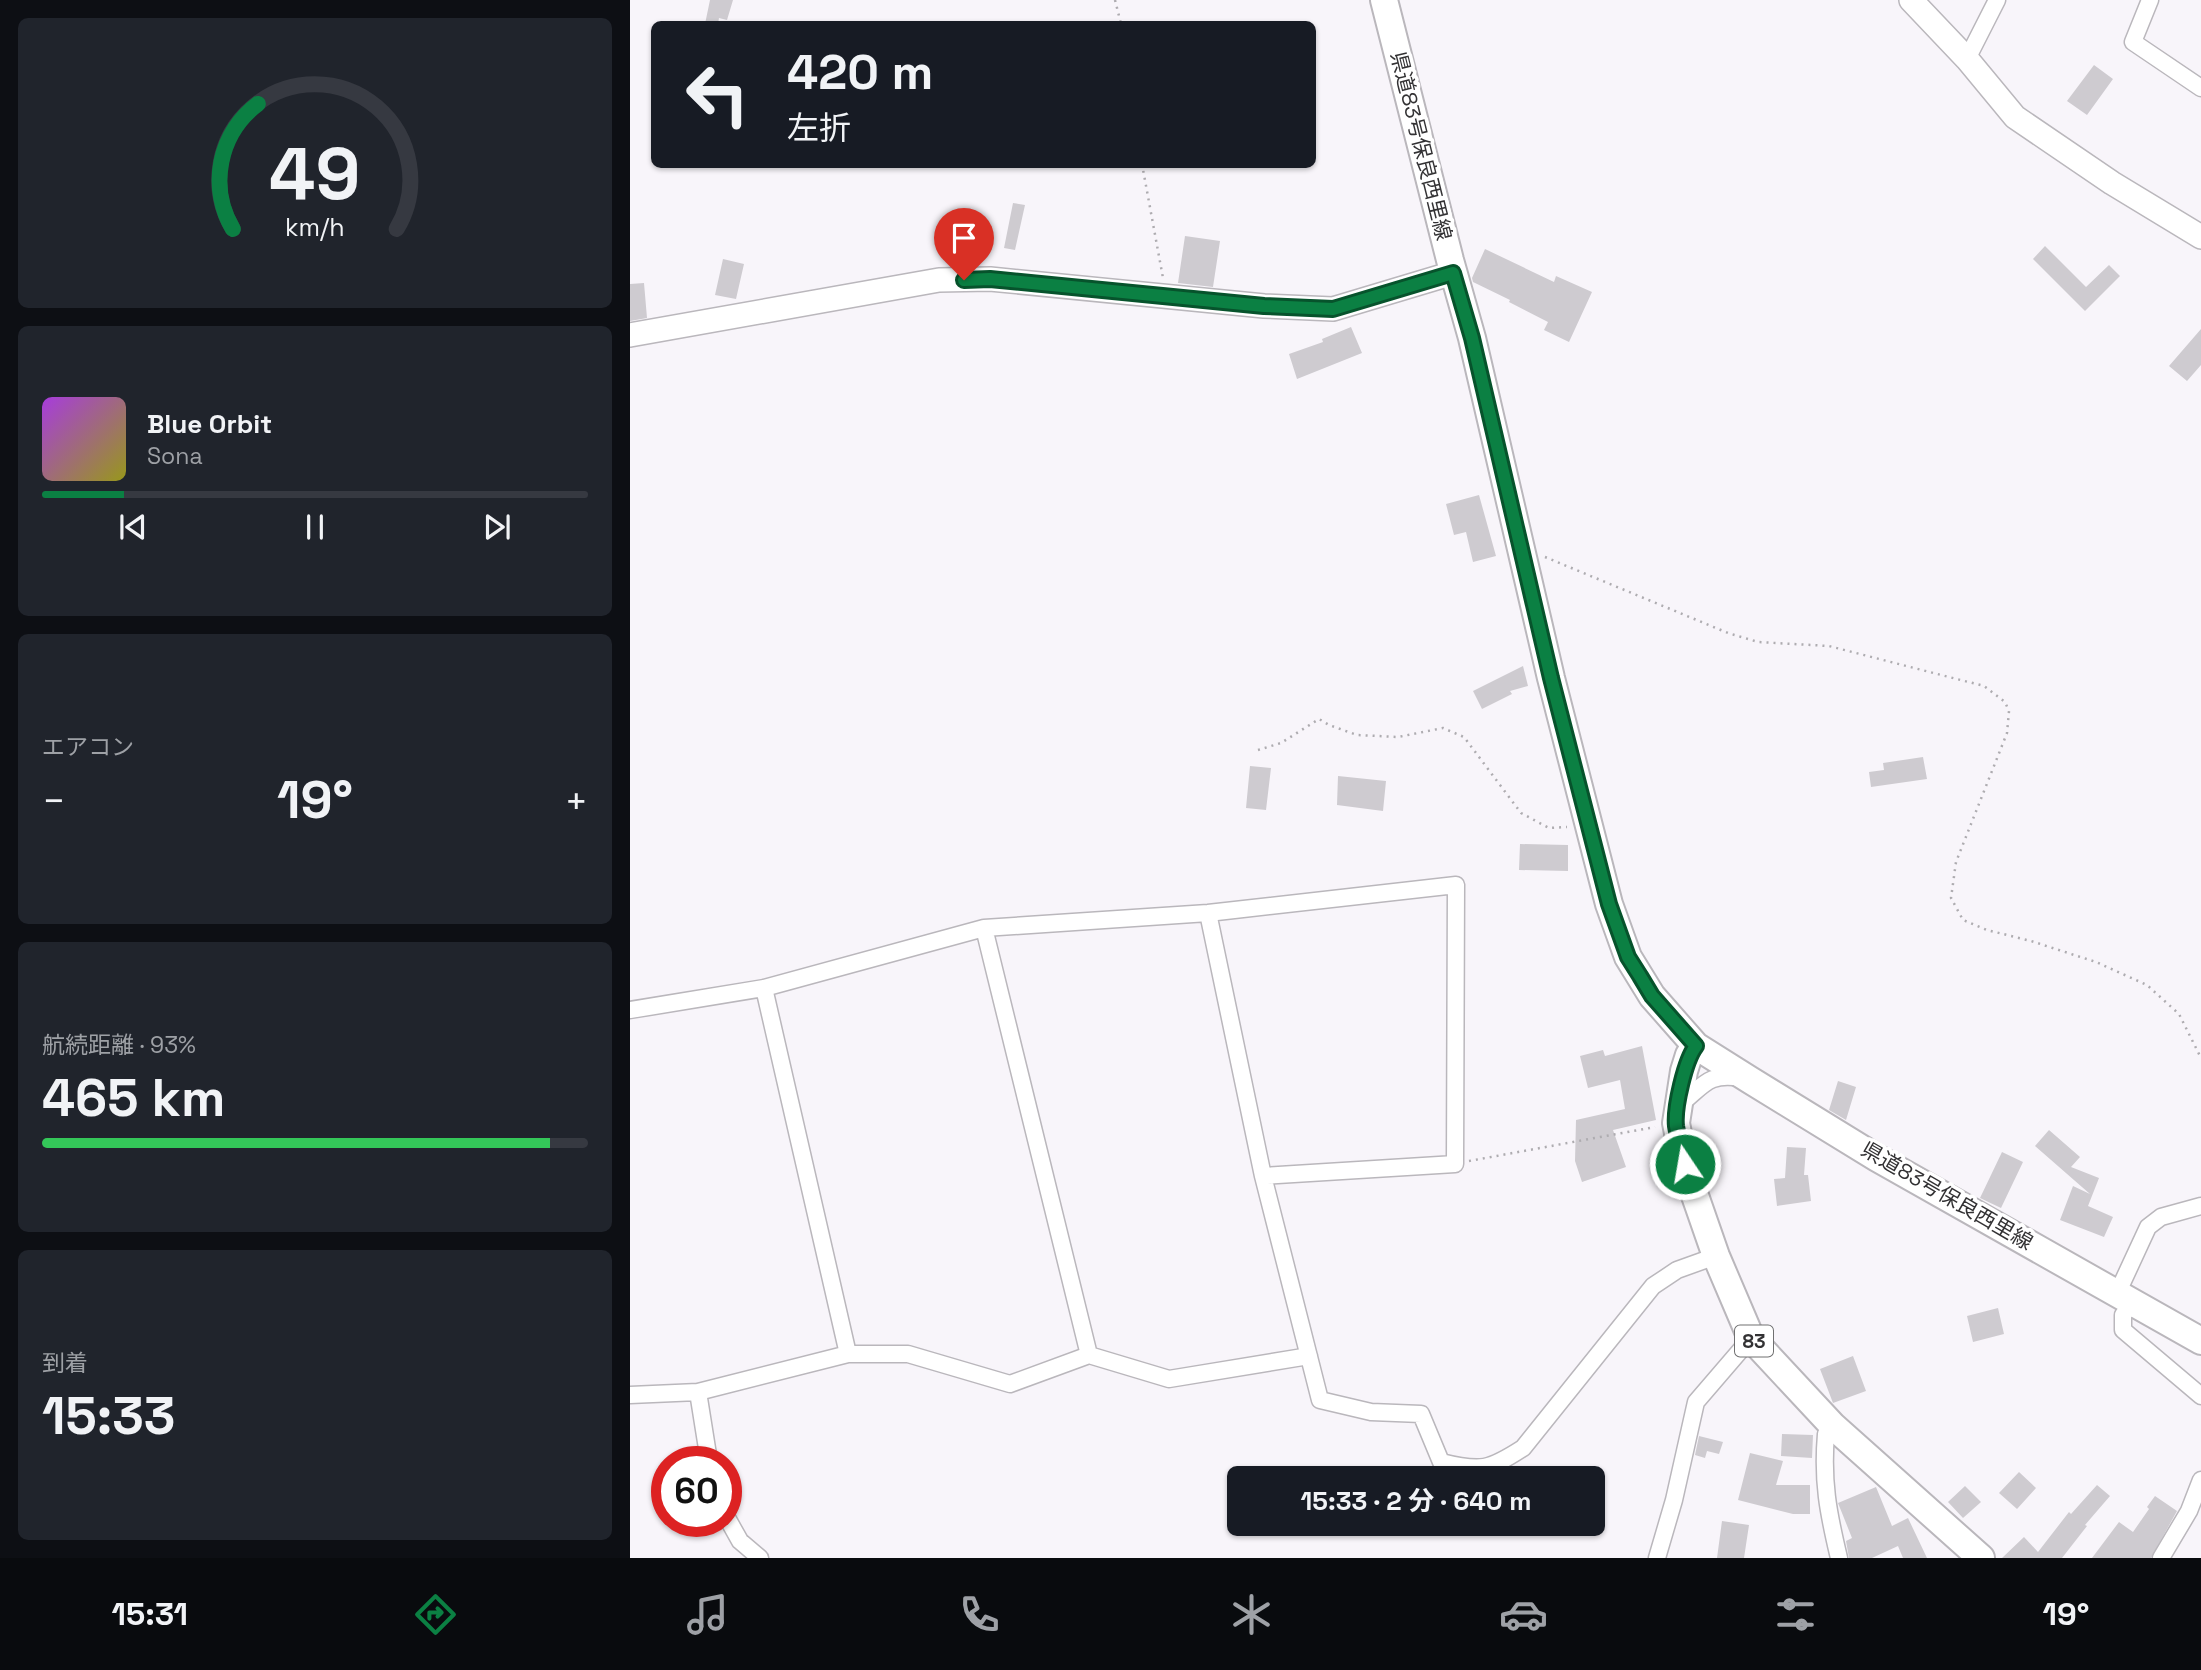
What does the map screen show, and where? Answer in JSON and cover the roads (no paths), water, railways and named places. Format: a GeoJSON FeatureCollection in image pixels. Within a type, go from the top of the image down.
{"type":"FeatureCollection","features":[{"type":"Feature","properties":{"kind":"main road","name":"県道83号保良西里線"},"geometry":{"type":"LineString","coordinates":[[1384,0],[1472,338],[1588,826],[1609,904],[1628,957],[1652,996],[1696,1046],[1877,1158],[2201,1340]]}},
{"type":"Feature","properties":{"kind":"main road","name":"83"},"geometry":{"type":"LineString","coordinates":[[1696,1046],[1689,1055],[1684,1071],[1677,1114],[1685,1164],[1716,1256],[1751,1338],[1833,1426],[1981,1558]]}},
{"type":"Feature","properties":{"kind":"street"},"geometry":{"type":"LineString","coordinates":[[1911,0],[1967,59],[2015,117],[2112,183],[2201,237]]}},
{"type":"Feature","properties":{"kind":"street"},"geometry":{"type":"LineString","coordinates":[[1967,59],[1997,0]]}},
{"type":"Feature","properties":{"kind":"street"},"geometry":{"type":"LineString","coordinates":[[2150,0],[2133,42],[2201,88]]}},
{"type":"Feature","properties":{"kind":"street"},"geometry":{"type":"LineString","coordinates":[[630,335],[939,280],[990,279],[1264,306],[1333,309],[1453,273]]}},
{"type":"Feature","properties":{"kind":"street"},"geometry":{"type":"LineString","coordinates":[[630,1010],[764,988],[984,928],[1208,913],[1456,885],[1455,1164],[1263,1176]]}},
{"type":"Feature","properties":{"kind":"street"},"geometry":{"type":"LineString","coordinates":[[1208,913],[1263,1176],[1320,1400],[1371,1412],[1422,1414],[1441,1462],[1473,1469],[1498,1464],[1523,1447],[1654,1286],[1677,1270],[1716,1256]]}},
{"type":"Feature","properties":{"kind":"street"},"geometry":{"type":"LineString","coordinates":[[984,928],[1090,1354]]}},
{"type":"Feature","properties":{"kind":"street"},"geometry":{"type":"LineString","coordinates":[[764,988],[848,1354]]}},
{"type":"Feature","properties":{"kind":"street"},"geometry":{"type":"LineString","coordinates":[[1677,1114],[1707,1081],[1723,1075],[1750,1080]]}},
{"type":"Feature","properties":{"kind":"street"},"geometry":{"type":"LineString","coordinates":[[2201,1206],[2161,1217],[2148,1227],[2125,1298],[2123,1315],[2123,1329],[2201,1395]]}},
{"type":"Feature","properties":{"kind":"street"},"geometry":{"type":"LineString","coordinates":[[1657,1558],[1674,1500],[1696,1402],[1751,1338]]}},
{"type":"Feature","properties":{"kind":"street"},"geometry":{"type":"LineString","coordinates":[[630,1395],[698,1392],[848,1354],[908,1354],[1010,1384],[1090,1354],[1169,1379],[1309,1356]]}},
{"type":"Feature","properties":{"kind":"street"},"geometry":{"type":"LineString","coordinates":[[698,1392],[707,1446]]}},
{"type":"Feature","properties":{"kind":"street"},"geometry":{"type":"LineString","coordinates":[[1833,1426],[1826,1434],[1823,1470],[1826,1507],[1839,1558]]}},
{"type":"Feature","properties":{"kind":"street"},"geometry":{"type":"LineString","coordinates":[[2161,1558],[2189,1511],[2201,1480]]}},
{"type":"Feature","properties":{"kind":"street"},"geometry":{"type":"LineString","coordinates":[[738,1537],[760,1558]]}}]}
